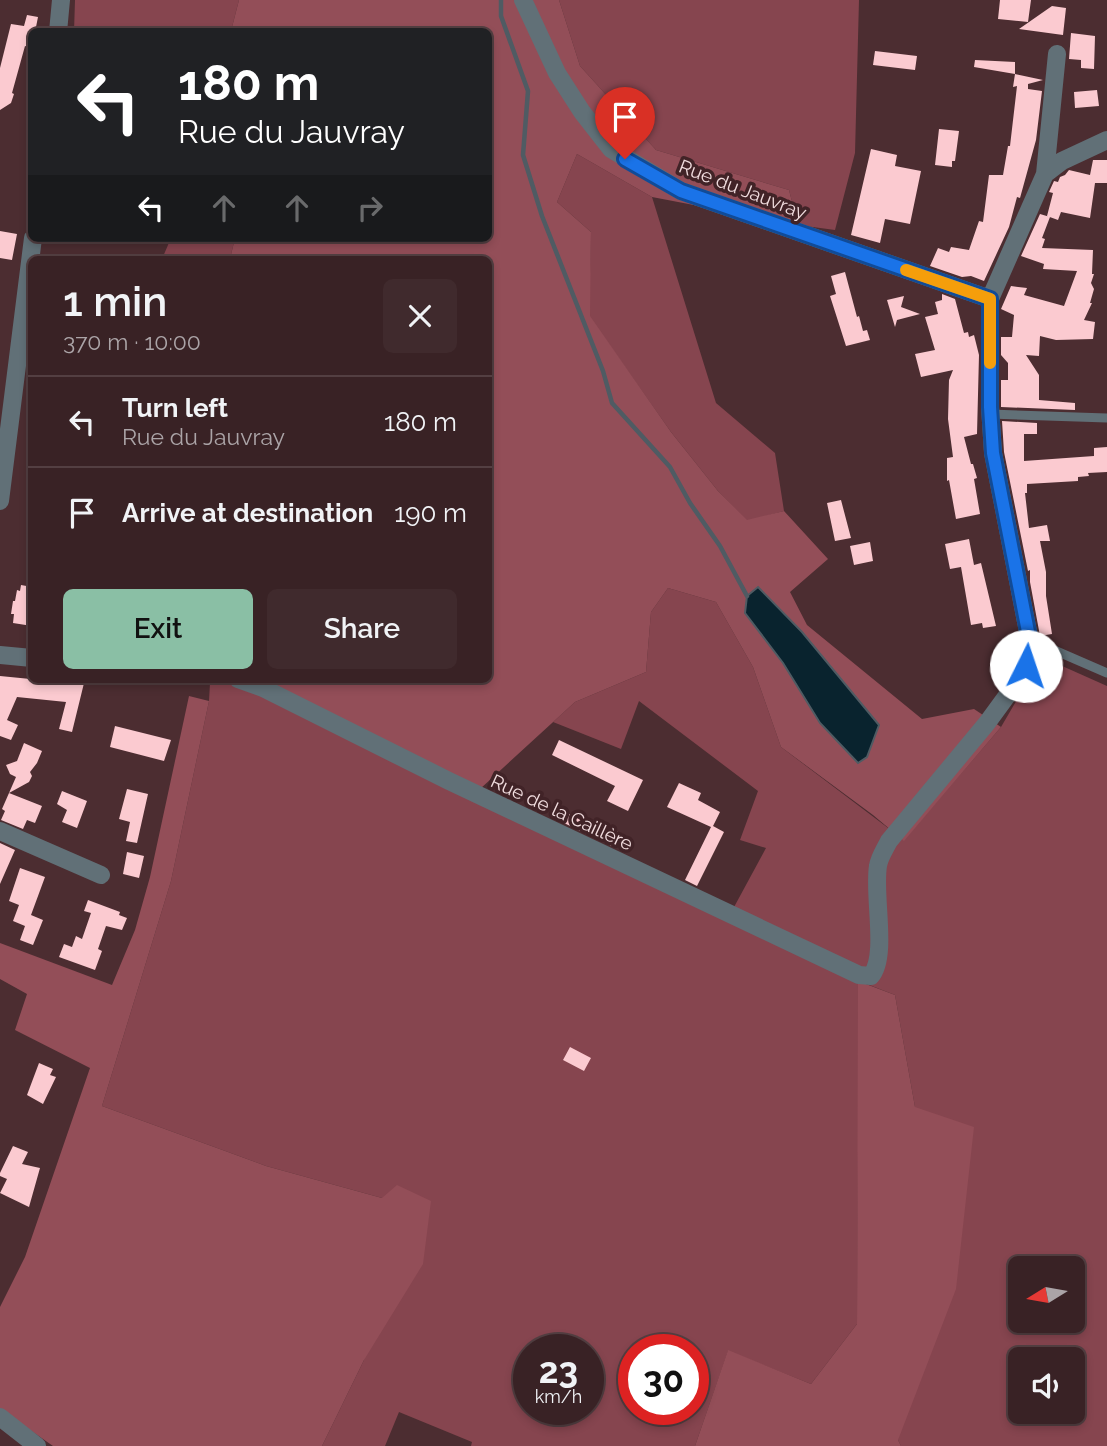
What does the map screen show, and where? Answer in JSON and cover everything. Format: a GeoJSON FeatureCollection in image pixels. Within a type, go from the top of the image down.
{"type":"FeatureCollection","features":[{"type":"Feature","properties":{"kind":"street"},"geometry":{"type":"LineString","coordinates":[[58,28],[61,0]]}},
{"type":"Feature","properties":{"kind":"street","name":"Rue du Jauvray"},"geometry":{"type":"LineString","coordinates":[[523,0],[557,73],[582,112],[611,149],[639,168],[681,191],[990,299]]}},
{"type":"Feature","properties":{"kind":"street"},"geometry":{"type":"LineString","coordinates":[[1031,647],[993,453],[990,414],[990,299],[1045,174],[1057,54]]}},
{"type":"Feature","properties":{"kind":"street"},"geometry":{"type":"LineString","coordinates":[[1045,174],[1062,160],[1107,140]]}},
{"type":"Feature","properties":{"kind":"street"},"geometry":{"type":"LineString","coordinates":[[0,501],[28,278]]}},
{"type":"Feature","properties":{"kind":"street","name":"Rue de la Caillère"},"geometry":{"type":"LineString","coordinates":[[249,683],[847,970],[871,976],[877,970],[879,955],[876,889],[878,864],[883,852],[897,830],[986,723],[1017,681],[1031,647]]}},
{"type":"Feature","properties":{"kind":"street"},"geometry":{"type":"LineString","coordinates":[[0,655],[28,658]]}},
{"type":"Feature","properties":{"kind":"street"},"geometry":{"type":"LineString","coordinates":[[0,831],[101,875]]}},
{"type":"Feature","properties":{"kind":"street"},"geometry":{"type":"LineString","coordinates":[[0,1417],[37,1446]]}},
{"type":"Feature","properties":{"kind":"lane"},"geometry":{"type":"LineString","coordinates":[[990,414],[1107,418]]}},
{"type":"Feature","properties":{"kind":"lane"},"geometry":{"type":"LineString","coordinates":[[1031,647],[1054,650],[1107,673]]}},
{"type":"Feature","properties":{"kind":"shaded area"},"geometry":{"type":"Polygon","coordinates":[[[75,0],[239,0],[232,28],[74,28],[75,0]]]}},
{"type":"Feature","properties":{"kind":"shaded area"},"geometry":{"type":"Polygon","coordinates":[[[239,0],[559,0],[580,66],[656,150],[789,190],[798,225],[652,197],[577,154],[557,202],[591,232],[590,316],[671,432],[718,491],[747,520],[784,511],[828,559],[790,592],[807,625],[922,719],[974,709],[1001,727],[904,841],[781,747],[753,667],[716,602],[668,588],[651,612],[646,672],[575,702],[480,789],[253,686],[210,683],[492,683],[492,256],[231,256],[234,242],[492,242],[492,28],[232,28],[239,0]]]}},
{"type":"Feature","properties":{"kind":"shaded area"},"geometry":{"type":"Polygon","coordinates":[[[559,0],[859,0],[855,153],[835,230],[798,225],[789,190],[656,150],[580,66],[559,0]]]}},
{"type":"Feature","properties":{"kind":"shaded area"},"geometry":{"type":"Polygon","coordinates":[[[577,154],[652,197],[716,403],[775,453],[784,511],[747,521],[718,491],[671,432],[589,316],[591,232],[557,202],[577,154]]]}},
{"type":"Feature","properties":{"kind":"shaded area"},"geometry":{"type":"Polygon","coordinates":[[[169,242],[234,242],[231,256],[163,256],[169,242]]]}},
{"type":"Feature","properties":{"kind":"shaded area"},"geometry":{"type":"Polygon","coordinates":[[[668,588],[716,602],[753,667],[781,747],[904,840],[1001,727],[1042,657],[1107,686],[1107,1446],[901,1446],[898,1440],[915,1107],[895,995],[859,981],[857,1324],[811,1384],[728,1351],[709,1406],[709,1334],[618,1334],[618,1425],[702,1425],[695,1446],[471,1446],[472,1442],[399,1412],[385,1446],[322,1446],[364,1360],[382,1198],[266,1166],[102,1106],[171,881],[209,701],[210,683],[253,686],[727,920],[766,848],[740,840],[758,791],[639,701],[621,749],[553,722],[575,702],[646,672],[651,612],[668,588]]]}},
{"type":"Feature","properties":{"kind":"shaded area"},"geometry":{"type":"Polygon","coordinates":[[[189,696],[209,701],[171,881],[102,1106],[266,1166],[382,1198],[397,1185],[431,1201],[423,1264],[364,1360],[322,1446],[53,1446],[0,1409],[0,1307],[25,1257],[90,1068],[15,1030],[27,994],[0,979],[0,943],[112,985],[135,930],[150,877],[189,696]]]}},
{"type":"Feature","properties":{"kind":"shaded area"},"geometry":{"type":"Polygon","coordinates":[[[858,981],[895,995],[915,1107],[974,1127],[956,1289],[898,1440],[901,1446],[695,1446],[702,1425],[709,1425],[709,1405],[728,1350],[811,1384],[857,1324],[858,981]]]}},
{"type":"Feature","properties":{"kind":"water"},"geometry":{"type":"Polygon","coordinates":[[[758,587],[802,632],[879,725],[867,757],[858,763],[820,723],[783,663],[745,613],[747,596],[758,587]]]}},
{"type":"Feature","properties":{"kind":"building"},"geometry":{"type":"Polygon","coordinates":[[[1000,0],[1031,0],[1028,22],[998,19],[1000,0]]]}},
{"type":"Feature","properties":{"kind":"building"},"geometry":{"type":"Polygon","coordinates":[[[1052,6],[1066,8],[1063,35],[1019,29],[1052,6]]]}},
{"type":"Feature","properties":{"kind":"building"},"geometry":{"type":"Polygon","coordinates":[[[27,15],[38,17],[36,28],[28,28],[28,47],[25,46],[11,103],[0,110],[0,68],[11,24],[24,26],[27,15]]]}},
{"type":"Feature","properties":{"kind":"building"},"geometry":{"type":"Polygon","coordinates":[[[1071,33],[1095,36],[1094,69],[1081,68],[1081,60],[1069,59],[1071,33]]]}},
{"type":"Feature","properties":{"kind":"building"},"geometry":{"type":"Polygon","coordinates":[[[875,51],[917,56],[915,70],[873,65],[875,51]]]}},
{"type":"Feature","properties":{"kind":"building"},"geometry":{"type":"Polygon","coordinates":[[[975,60],[1015,62],[1015,74],[974,67],[975,60]]]}},
{"type":"Feature","properties":{"kind":"building"},"geometry":{"type":"Polygon","coordinates":[[[1015,74],[1043,80],[1028,84],[1028,89],[1042,91],[1036,140],[1009,227],[984,281],[930,266],[938,248],[949,252],[951,247],[969,250],[979,221],[983,222],[989,175],[1003,175],[1010,146],[1017,86],[1013,87],[1015,74]]]}},
{"type":"Feature","properties":{"kind":"building"},"geometry":{"type":"Polygon","coordinates":[[[1097,90],[1099,106],[1075,108],[1074,92],[1097,90]]]}},
{"type":"Feature","properties":{"kind":"building"},"geometry":{"type":"Polygon","coordinates":[[[939,129],[959,131],[952,167],[935,165],[939,129]]]}},
{"type":"Feature","properties":{"kind":"building"},"geometry":{"type":"Polygon","coordinates":[[[871,149],[897,155],[895,166],[921,171],[910,224],[885,219],[880,243],[851,235],[871,149]]]}},
{"type":"Feature","properties":{"kind":"building"},"geometry":{"type":"Polygon","coordinates":[[[1093,160],[1107,160],[1107,183],[1095,183],[1090,218],[1061,212],[1058,220],[1047,216],[1053,193],[1049,192],[1054,181],[1058,182],[1069,170],[1090,175],[1093,160]]]}},
{"type":"Feature","properties":{"kind":"building"},"geometry":{"type":"Polygon","coordinates":[[[1040,214],[1050,217],[1042,238],[1045,239],[1042,248],[1093,250],[1094,274],[1091,283],[1094,289],[1092,303],[1084,320],[1095,322],[1093,339],[1056,340],[1040,336],[1039,356],[1026,355],[1039,375],[1039,400],[1075,403],[1075,410],[1001,407],[1001,380],[1008,380],[1008,363],[1001,355],[1001,337],[1012,337],[1014,315],[1001,309],[1011,286],[1027,288],[1024,295],[1064,306],[1077,271],[1043,269],[1044,264],[1021,256],[1040,214]]]}},
{"type":"Feature","properties":{"kind":"building"},"geometry":{"type":"Polygon","coordinates":[[[0,231],[17,234],[12,260],[0,258],[0,231]]]}},
{"type":"Feature","properties":{"kind":"building"},"geometry":{"type":"Polygon","coordinates":[[[845,272],[857,317],[859,316],[863,331],[867,330],[870,340],[846,346],[830,296],[836,294],[831,276],[845,272]]]}},
{"type":"Feature","properties":{"kind":"building"},"geometry":{"type":"Polygon","coordinates":[[[942,294],[955,299],[964,333],[968,332],[969,337],[974,335],[979,355],[977,434],[964,437],[977,478],[974,479],[980,514],[956,519],[949,480],[947,481],[947,458],[953,457],[948,419],[949,380],[953,370],[921,377],[915,354],[935,350],[925,317],[938,314],[935,302],[942,300],[942,294]]]}},
{"type":"Feature","properties":{"kind":"building"},"geometry":{"type":"Polygon","coordinates":[[[904,296],[901,307],[920,314],[897,320],[895,327],[887,300],[904,296]]]}},
{"type":"Feature","properties":{"kind":"building"},"geometry":{"type":"Polygon","coordinates":[[[1002,421],[1037,423],[1037,434],[1024,434],[1024,461],[1094,456],[1094,448],[1107,447],[1107,472],[1088,473],[1089,476],[1078,477],[1078,481],[1027,484],[1025,493],[1029,528],[1047,525],[1050,541],[1040,541],[1052,634],[1040,636],[1030,570],[1028,571],[1004,452],[1002,421]]]}},
{"type":"Feature","properties":{"kind":"building"},"geometry":{"type":"Polygon","coordinates":[[[841,500],[851,538],[835,541],[827,503],[841,500]]]}},
{"type":"Feature","properties":{"kind":"building"},"geometry":{"type":"Polygon","coordinates":[[[969,539],[974,565],[981,563],[996,626],[983,628],[982,623],[971,625],[961,567],[950,569],[945,544],[969,539]]]}},
{"type":"Feature","properties":{"kind":"building"},"geometry":{"type":"Polygon","coordinates":[[[870,542],[873,561],[854,565],[850,546],[870,542]]]}},
{"type":"Feature","properties":{"kind":"building"},"geometry":{"type":"Polygon","coordinates":[[[21,585],[28,586],[28,625],[13,623],[13,601],[17,590],[20,591],[21,585]]]}},
{"type":"Feature","properties":{"kind":"building"},"geometry":{"type":"Polygon","coordinates":[[[0,676],[28,679],[28,683],[84,683],[72,732],[59,729],[66,702],[17,697],[7,720],[18,725],[11,740],[0,736],[0,676]]]}},
{"type":"Feature","properties":{"kind":"building"},"geometry":{"type":"Polygon","coordinates":[[[115,726],[171,740],[164,761],[110,747],[115,726]]]}},
{"type":"Feature","properties":{"kind":"building"},"geometry":{"type":"Polygon","coordinates":[[[559,740],[643,780],[628,811],[607,801],[615,786],[552,755],[559,740]]]}},
{"type":"Feature","properties":{"kind":"building"},"geometry":{"type":"Polygon","coordinates":[[[24,743],[42,751],[30,772],[32,776],[29,782],[9,793],[16,777],[10,774],[6,765],[17,761],[24,743]]]}},
{"type":"Feature","properties":{"kind":"building"},"geometry":{"type":"Polygon","coordinates":[[[679,783],[701,793],[698,800],[720,812],[713,826],[724,832],[697,886],[685,880],[711,827],[667,807],[679,783]]]}},
{"type":"Feature","properties":{"kind":"building"},"geometry":{"type":"Polygon","coordinates":[[[127,789],[148,794],[137,843],[126,841],[130,822],[119,819],[127,789]]]}},
{"type":"Feature","properties":{"kind":"building"},"geometry":{"type":"Polygon","coordinates":[[[62,791],[87,801],[77,828],[62,822],[67,810],[57,804],[62,791]]]}},
{"type":"Feature","properties":{"kind":"building"},"geometry":{"type":"Polygon","coordinates":[[[9,793],[42,806],[35,823],[27,820],[23,829],[1,820],[5,811],[2,809],[9,793]]]}},
{"type":"Feature","properties":{"kind":"building"},"geometry":{"type":"Polygon","coordinates":[[[569,814],[590,825],[593,820],[618,832],[612,846],[564,823],[569,814]]]}},
{"type":"Feature","properties":{"kind":"building"},"geometry":{"type":"Polygon","coordinates":[[[0,843],[15,850],[0,884],[0,843]]]}},
{"type":"Feature","properties":{"kind":"building"},"geometry":{"type":"Polygon","coordinates":[[[127,852],[144,856],[139,878],[123,874],[127,852]]]}},
{"type":"Feature","properties":{"kind":"building"},"geometry":{"type":"Polygon","coordinates":[[[20,868],[45,877],[31,915],[43,920],[33,945],[20,940],[25,926],[13,921],[19,905],[9,901],[20,868]]]}},
{"type":"Feature","properties":{"kind":"building"},"geometry":{"type":"Polygon","coordinates":[[[88,900],[120,912],[119,915],[127,918],[122,930],[106,926],[98,949],[102,951],[95,970],[59,957],[64,944],[72,947],[76,936],[82,939],[91,913],[84,911],[88,900]]]}},
{"type":"Feature","properties":{"kind":"building"},"geometry":{"type":"Polygon","coordinates":[[[570,1047],[591,1058],[584,1071],[563,1060],[570,1047]]]}},
{"type":"Feature","properties":{"kind":"building"},"geometry":{"type":"Polygon","coordinates":[[[39,1063],[53,1069],[50,1075],[56,1077],[43,1104],[27,1095],[39,1063]]]}},
{"type":"Feature","properties":{"kind":"building"},"geometry":{"type":"Polygon","coordinates":[[[13,1146],[28,1152],[22,1164],[40,1168],[29,1207],[0,1193],[7,1179],[0,1176],[0,1173],[13,1146]]]}},
{"type":"Feature","properties":{"kind":"waterway"},"geometry":{"type":"LineString","coordinates":[[501,0],[501,16],[528,91],[523,155],[542,216],[603,371],[612,403],[670,467],[690,503],[720,546],[747,596]]}},
{"type":"Feature","properties":{"kind":"slow traffic"},"geometry":{"type":"LineString","coordinates":[[906,270],[990,299],[990,363]]}},
{"type":"Feature","properties":{"kind":"route"},"geometry":{"type":"LineString","coordinates":[[625,159],[681,191],[990,299],[990,407],[993,453],[1031,647],[1026,666]]}}]}
